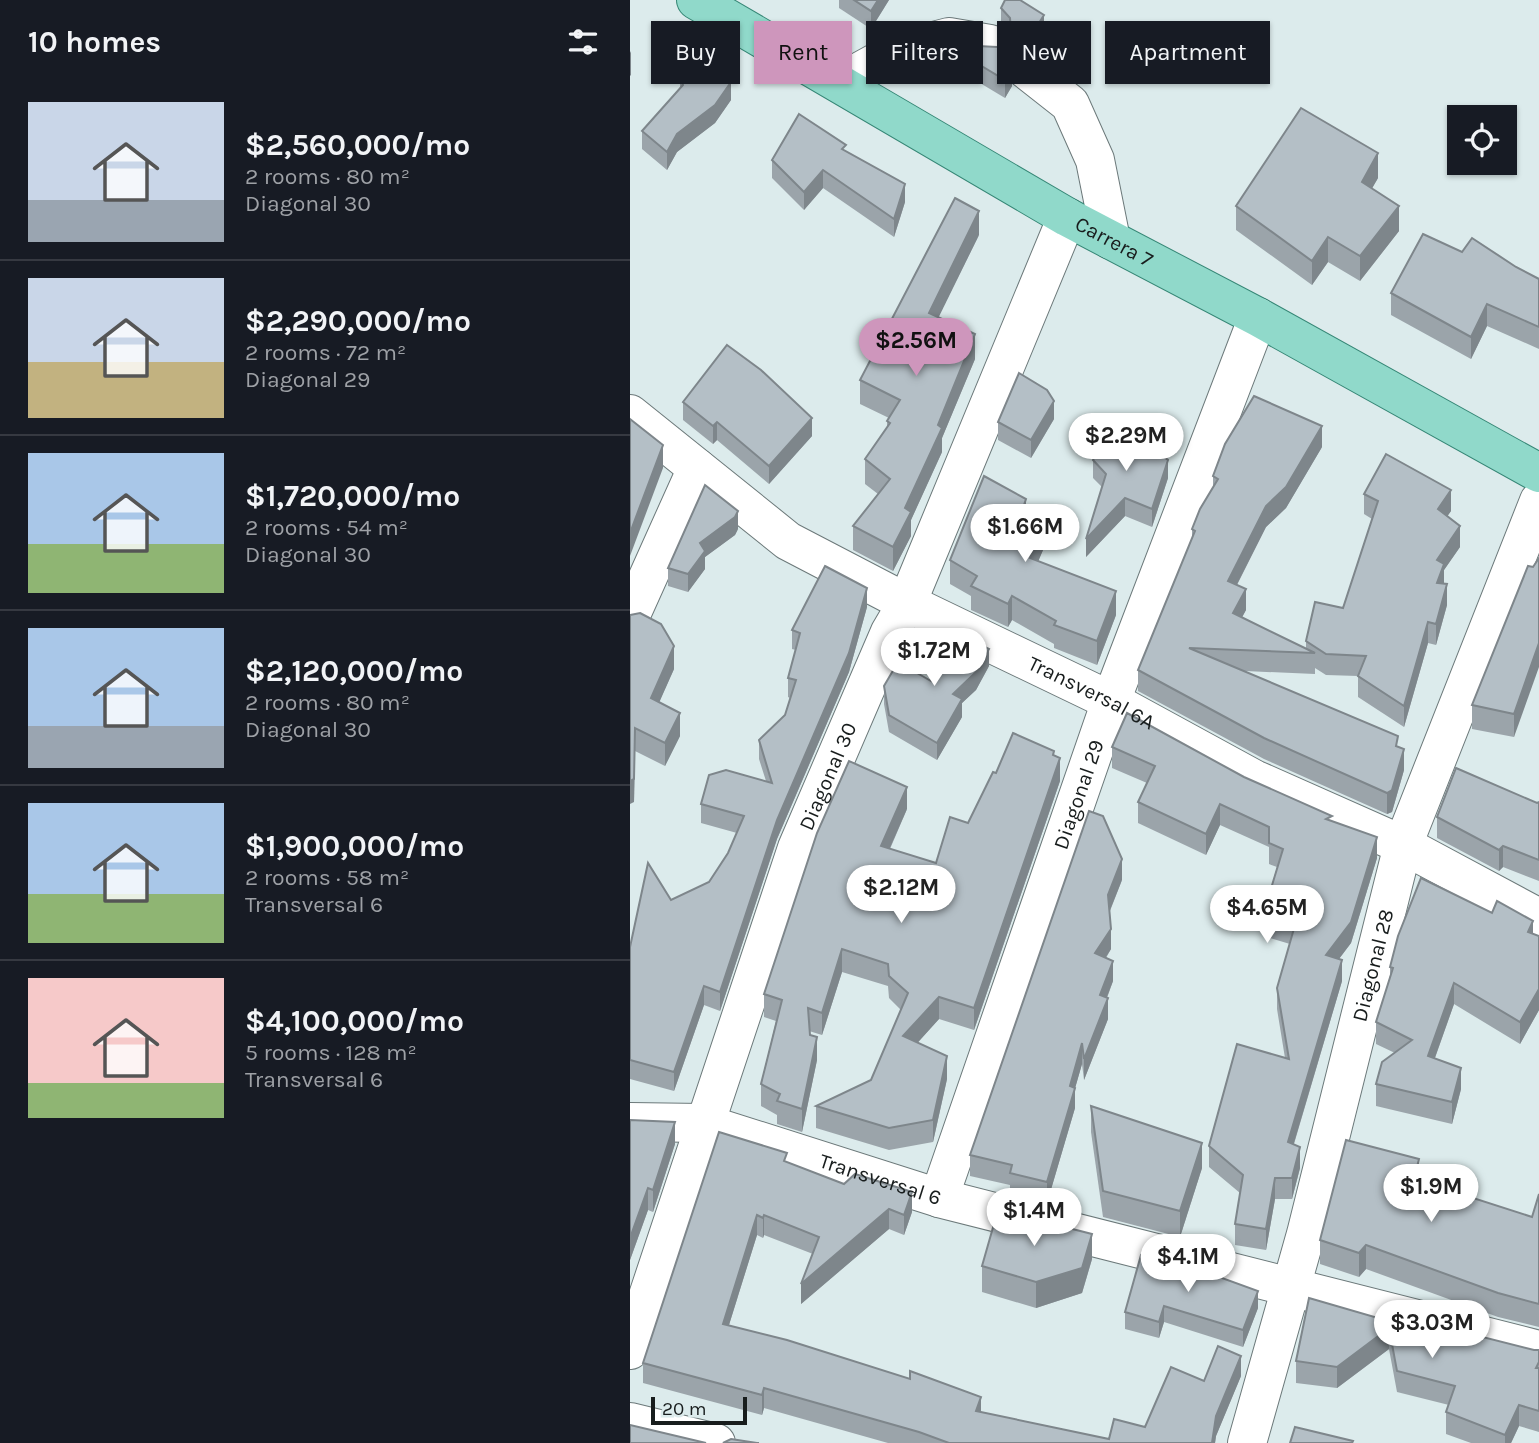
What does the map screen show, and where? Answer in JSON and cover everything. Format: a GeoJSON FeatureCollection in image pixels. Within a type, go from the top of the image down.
{"type":"FeatureCollection","features":[{"type":"Feature","properties":{"kind":"main road","name":"Carrera 7"},"geometry":{"type":"LineString","coordinates":[[696,0],[754,34]]}},
{"type":"Feature","properties":{"kind":"main road","name":"Carrera 7"},"geometry":{"type":"LineString","coordinates":[[841,84],[1067,217],[1258,317],[1539,473]]}},
{"type":"Feature","properties":{"kind":"street"},"geometry":{"type":"LineString","coordinates":[[852,76],[899,50],[949,37],[990,44]]}},
{"type":"Feature","properties":{"kind":"street"},"geometry":{"type":"LineString","coordinates":[[1045,84],[1070,104],[1095,160],[1111,240]]}},
{"type":"Feature","properties":{"kind":"street","name":"Diagonal 30"},"geometry":{"type":"LineString","coordinates":[[630,1350],[703,1123],[717,1093],[797,848],[890,632],[907,603],[1067,217]]}},
{"type":"Feature","properties":{"kind":"street","name":"Diagonal 29"},"geometry":{"type":"LineString","coordinates":[[939,1198],[1111,701],[1258,317]]}},
{"type":"Feature","properties":{"kind":"street","name":"Transversal 6A"},"geometry":{"type":"LineString","coordinates":[[630,414],[788,541],[907,603],[1111,701],[1254,779],[1403,845],[1539,918]]}},
{"type":"Feature","properties":{"kind":"street"},"geometry":{"type":"LineString","coordinates":[[630,617],[697,468]]}},
{"type":"Feature","properties":{"kind":"street","name":"Diagonal 28"},"geometry":{"type":"LineString","coordinates":[[1247,1443],[1292,1286],[1403,845],[1539,501]]}},
{"type":"Feature","properties":{"kind":"street","name":"Transversal 6"},"geometry":{"type":"LineString","coordinates":[[630,1122],[703,1123],[939,1198],[1539,1350]]}},
{"type":"Feature","properties":{"kind":"street"},"geometry":{"type":"LineString","coordinates":[[630,1422],[716,1443]]}},
{"type":"Feature","properties":{"kind":"building"},"geometry":{"type":"Polygon","coordinates":[[[854,0],[878,0],[871,11],[854,0]]]}},
{"type":"Feature","properties":{"kind":"building"},"geometry":{"type":"Polygon","coordinates":[[[1005,0],[1020,0],[1044,15],[1040,21],[1010,21],[1001,8],[1005,0]]]}},
{"type":"Feature","properties":{"kind":"building"},"geometry":{"type":"Polygon","coordinates":[[[983,46],[997,47],[997,75],[983,67],[983,46]]]}},
{"type":"Feature","properties":{"kind":"building"},"geometry":{"type":"Polygon","coordinates":[[[730,84],[715,105],[677,134],[667,152],[642,131],[683,85],[730,84]]]}},
{"type":"Feature","properties":{"kind":"building"},"geometry":{"type":"Polygon","coordinates":[[[1301,108],[1378,153],[1362,182],[1399,206],[1360,256],[1328,237],[1312,261],[1236,206],[1301,108]]]}},
{"type":"Feature","properties":{"kind":"building"},"geometry":{"type":"Polygon","coordinates":[[[799,114],[846,145],[842,149],[905,184],[894,219],[823,170],[804,192],[772,160],[799,114]]]}},
{"type":"Feature","properties":{"kind":"building"},"geometry":{"type":"Polygon","coordinates":[[[955,198],[979,211],[929,313],[975,334],[938,425],[942,428],[905,508],[911,512],[893,547],[853,526],[890,479],[865,459],[890,423],[887,421],[900,400],[860,380],[955,198]]]}},
{"type":"Feature","properties":{"kind":"building"},"geometry":{"type":"Polygon","coordinates":[[[1423,234],[1462,252],[1472,238],[1539,279],[1539,327],[1487,304],[1471,337],[1391,293],[1423,234]]]}},
{"type":"Feature","properties":{"kind":"building"},"geometry":{"type":"Polygon","coordinates":[[[727,345],[761,370],[812,418],[769,466],[717,422],[713,426],[683,402],[727,345]]]}},
{"type":"Feature","properties":{"kind":"building"},"geometry":{"type":"Polygon","coordinates":[[[1019,373],[1047,390],[1054,401],[1031,440],[998,422],[1019,373]]]}},
{"type":"Feature","properties":{"kind":"building"},"geometry":{"type":"Polygon","coordinates":[[[1254,396],[1322,426],[1286,487],[1266,506],[1228,581],[1246,589],[1233,613],[1315,653],[1189,648],[1398,736],[1396,746],[1404,749],[1392,790],[1387,793],[1264,738],[1138,670],[1195,531],[1192,529],[1200,509],[1218,479],[1213,476],[1225,444],[1254,396]]]}},
{"type":"Feature","properties":{"kind":"building"},"geometry":{"type":"Polygon","coordinates":[[[630,419],[663,445],[630,533],[630,419]]]}},
{"type":"Feature","properties":{"kind":"building"},"geometry":{"type":"Polygon","coordinates":[[[1113,422],[1168,460],[1152,509],[1125,498],[1086,539],[1106,474],[1093,460],[1113,422]]]}},
{"type":"Feature","properties":{"kind":"building"},"geometry":{"type":"Polygon","coordinates":[[[1386,454],[1451,490],[1438,509],[1460,526],[1437,560],[1444,564],[1437,583],[1447,584],[1436,624],[1428,622],[1404,706],[1358,676],[1366,656],[1326,654],[1306,641],[1315,602],[1343,608],[1378,501],[1364,494],[1386,454]]]}},
{"type":"Feature","properties":{"kind":"building"},"geometry":{"type":"Polygon","coordinates":[[[984,476],[1026,499],[1021,514],[1043,526],[1030,558],[1116,591],[1097,641],[1054,625],[1056,621],[1012,596],[1008,604],[971,586],[977,576],[950,560],[984,476]]]}},
{"type":"Feature","properties":{"kind":"building"},"geometry":{"type":"Polygon","coordinates":[[[705,485],[738,511],[735,517],[700,543],[705,551],[688,574],[668,568],[705,485]]]}},
{"type":"Feature","properties":{"kind":"building"},"geometry":{"type":"Polygon","coordinates":[[[1539,558],[1539,643],[1514,714],[1472,705],[1528,566],[1533,567],[1539,558]]]}},
{"type":"Feature","properties":{"kind":"building"},"geometry":{"type":"Polygon","coordinates":[[[825,566],[867,588],[849,653],[777,820],[720,992],[704,986],[674,1072],[630,1060],[630,947],[648,863],[671,900],[709,882],[728,853],[744,816],[701,804],[709,775],[726,770],[772,783],[759,740],[785,715],[796,680],[788,678],[800,633],[792,630],[825,566]]]}},
{"type":"Feature","properties":{"kind":"building"},"geometry":{"type":"Polygon","coordinates":[[[640,613],[661,624],[674,646],[651,698],[680,713],[665,743],[635,728],[634,779],[630,781],[630,615],[640,613]]]}},
{"type":"Feature","properties":{"kind":"building"},"geometry":{"type":"Polygon","coordinates":[[[951,631],[989,649],[976,672],[953,694],[962,699],[937,743],[889,715],[884,686],[898,662],[931,681],[940,651],[951,631]]]}},
{"type":"Feature","properties":{"kind":"building"},"geometry":{"type":"Polygon","coordinates":[[[1127,713],[1244,777],[1332,816],[1326,819],[1377,837],[1351,922],[1326,955],[1342,960],[1288,1142],[1300,1147],[1292,1178],[1275,1178],[1266,1229],[1235,1224],[1243,1175],[1209,1146],[1237,1044],[1289,1059],[1277,988],[1295,925],[1263,915],[1283,849],[1269,843],[1269,827],[1220,804],[1206,834],[1138,802],[1155,766],[1112,747],[1127,713]]]}},
{"type":"Feature","properties":{"kind":"building"},"geometry":{"type":"Polygon","coordinates":[[[1013,733],[1054,751],[1053,755],[1060,758],[974,1008],[939,997],[903,1036],[947,1056],[933,1120],[889,1128],[816,1106],[871,1080],[908,993],[889,976],[888,964],[842,949],[822,1013],[808,1008],[810,1035],[817,1037],[802,1109],[777,1101],[780,1094],[761,1084],[782,1000],[764,994],[817,833],[849,761],[907,787],[881,846],[936,863],[950,817],[968,823],[993,772],[996,773],[1013,733]]]}},
{"type":"Feature","properties":{"kind":"building"},"geometry":{"type":"Polygon","coordinates":[[[1456,768],[1539,802],[1539,860],[1503,846],[1499,850],[1437,817],[1456,768]]]}},
{"type":"Feature","properties":{"kind":"building"},"geometry":{"type":"Polygon","coordinates":[[[1089,811],[1103,816],[1122,859],[1108,895],[1111,929],[1095,953],[1113,961],[1100,995],[1108,998],[1084,1059],[1082,1043],[1070,1086],[1075,1088],[1047,1182],[1010,1173],[1012,1165],[970,1155],[1089,811]]]}},
{"type":"Feature","properties":{"kind":"building"},"geometry":{"type":"Polygon","coordinates":[[[1421,878],[1492,913],[1497,901],[1533,921],[1528,932],[1539,936],[1539,989],[1520,1022],[1454,983],[1428,1056],[1461,1068],[1452,1102],[1376,1084],[1382,1062],[1412,1040],[1376,1022],[1393,968],[1390,967],[1398,936],[1421,878]]]}},
{"type":"Feature","properties":{"kind":"building"},"geometry":{"type":"Polygon","coordinates":[[[1091,1106],[1202,1143],[1180,1211],[1103,1191],[1091,1106]]]}},
{"type":"Feature","properties":{"kind":"building"},"geometry":{"type":"Polygon","coordinates":[[[630,1120],[675,1122],[653,1190],[648,1188],[630,1238],[630,1120]]]}},
{"type":"Feature","properties":{"kind":"building"},"geometry":{"type":"Polygon","coordinates":[[[719,1132],[787,1153],[784,1161],[844,1184],[855,1174],[912,1192],[904,1215],[889,1209],[801,1284],[819,1237],[764,1215],[763,1218],[757,1215],[723,1324],[787,1340],[910,1379],[910,1371],[981,1397],[976,1411],[1109,1439],[1114,1419],[1145,1427],[1171,1367],[1204,1381],[1218,1346],[1241,1356],[1216,1416],[1212,1443],[949,1443],[764,1388],[762,1395],[643,1363],[719,1132]]]}},
{"type":"Feature","properties":{"kind":"building"},"geometry":{"type":"Polygon","coordinates":[[[1346,1140],[1419,1159],[1414,1179],[1532,1217],[1539,1194],[1539,1304],[1498,1293],[1366,1245],[1359,1253],[1320,1240],[1346,1140]]]}},
{"type":"Feature","properties":{"kind":"building"},"geometry":{"type":"Polygon","coordinates":[[[998,1210],[1092,1234],[1082,1268],[1036,1282],[982,1266],[998,1210]]]}},
{"type":"Feature","properties":{"kind":"building"},"geometry":{"type":"Polygon","coordinates":[[[1141,1255],[1200,1270],[1258,1291],[1243,1330],[1164,1306],[1159,1322],[1125,1312],[1141,1255]]]}},
{"type":"Feature","properties":{"kind":"building"},"geometry":{"type":"Polygon","coordinates":[[[1309,1298],[1388,1321],[1388,1313],[1539,1350],[1536,1368],[1539,1368],[1539,1411],[1519,1405],[1505,1435],[1446,1412],[1455,1386],[1397,1371],[1389,1328],[1337,1367],[1296,1361],[1309,1298]]]}},
{"type":"Feature","properties":{"kind":"building"},"geometry":{"type":"Polygon","coordinates":[[[630,1425],[706,1443],[630,1443],[630,1425]]]}},
{"type":"Feature","properties":{"kind":"building"},"geometry":{"type":"Polygon","coordinates":[[[1295,1427],[1353,1441],[1290,1443],[1295,1427]]]}},
{"type":"Feature","properties":{"kind":"building"},"geometry":{"type":"Polygon","coordinates":[[[731,1439],[757,1443],[723,1443],[731,1439]]]}}]}
